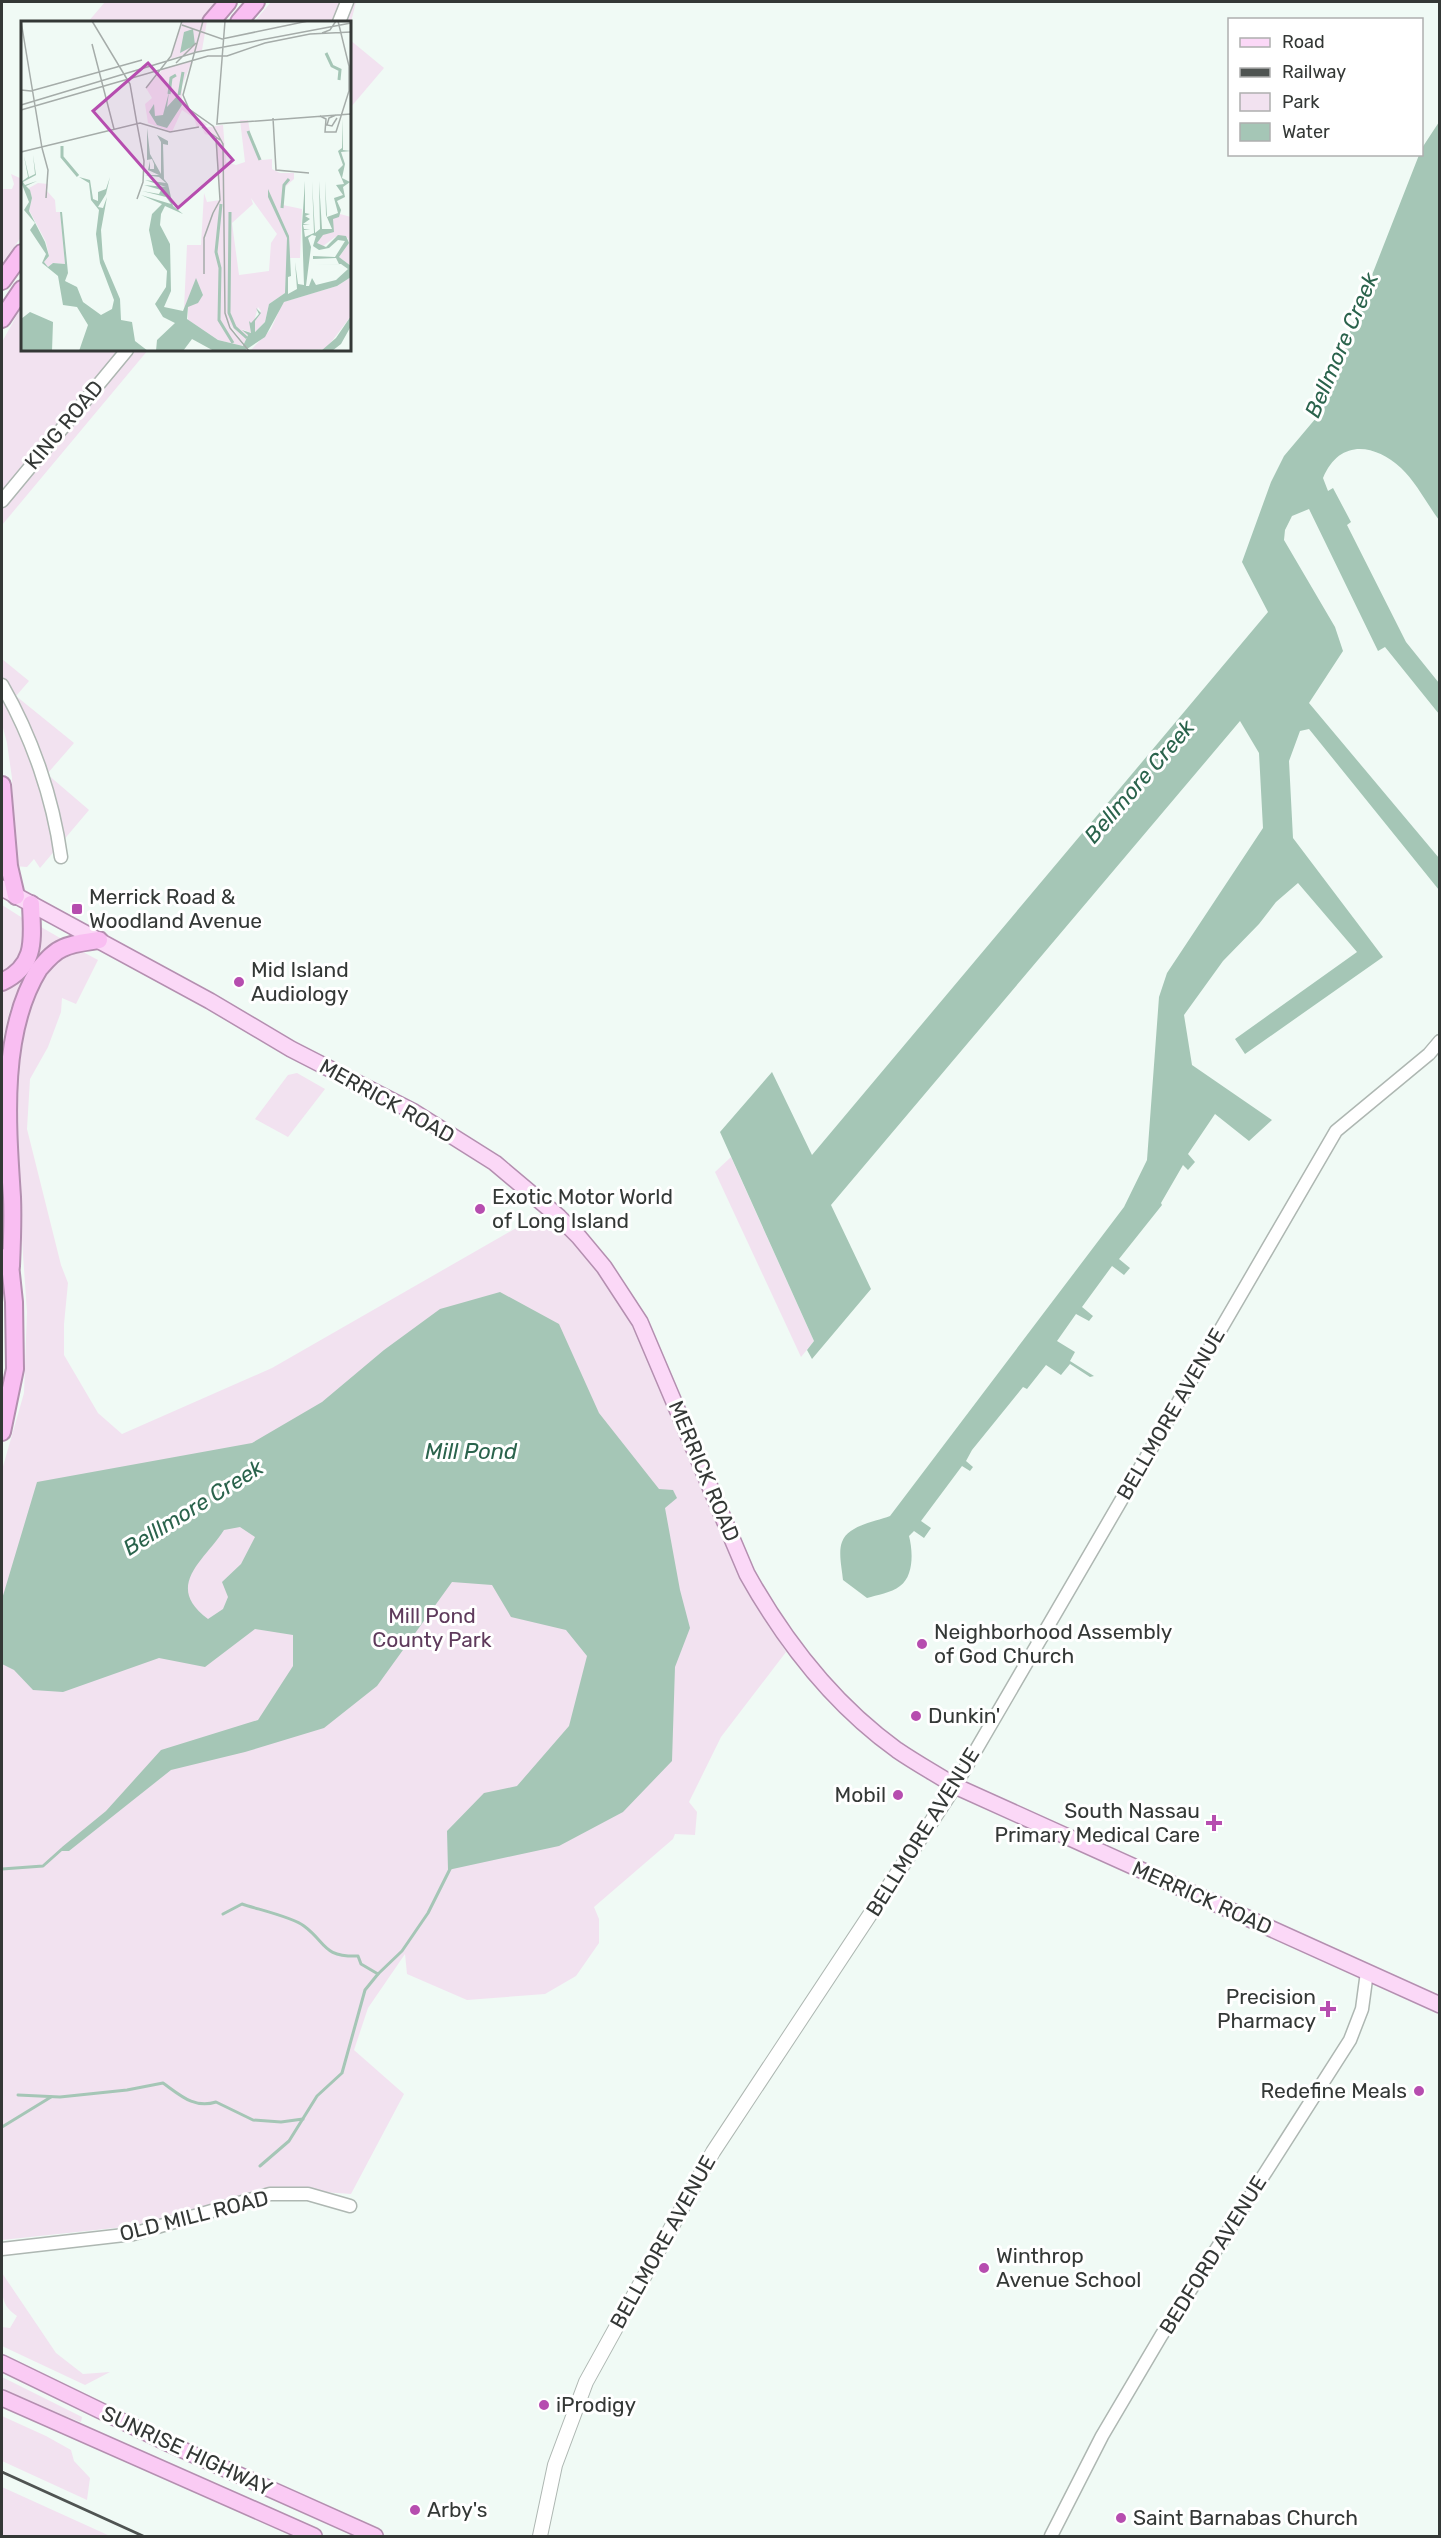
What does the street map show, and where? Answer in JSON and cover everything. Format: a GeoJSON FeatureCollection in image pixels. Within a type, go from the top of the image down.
{"type":"FeatureCollection","features":[{"type":"Feature","properties":{"kind":"highway"},"geometry":{"type":"LineString","coordinates":[[212,21],[228,2]]}},
{"type":"Feature","properties":{"kind":"highway"},"geometry":{"type":"LineString","coordinates":[[240,21],[256,2]]}},
{"type":"Feature","properties":{"kind":"highway"},"geometry":{"type":"LineString","coordinates":[[2,280],[21,254]]}},
{"type":"Feature","properties":{"kind":"highway"},"geometry":{"type":"LineString","coordinates":[[2,319],[21,290]]}},
{"type":"Feature","properties":{"kind":"highway"},"geometry":{"type":"LineString","coordinates":[[2,785],[9,866],[32,950],[23,964],[2,982]]}},
{"type":"Feature","properties":{"kind":"highway"},"geometry":{"type":"LineString","coordinates":[[11,1266],[12,1200],[2,1081],[5,1049],[12,1018],[30,978],[49,958],[64,947],[99,940]]}},
{"type":"Feature","properties":{"kind":"highway"},"geometry":{"type":"LineString","coordinates":[[2,1207],[14,1302],[15,1369],[2,1432]]}},
{"type":"Feature","properties":{"kind":"highway","name":"SUNRISE HIGHWAY"},"geometry":{"type":"LineString","coordinates":[[2,2363],[184,2451],[375,2536]]}},
{"type":"Feature","properties":{"kind":"highway","name":"SUNRISE HIGHWAY"},"geometry":{"type":"LineString","coordinates":[[2,2398],[314,2536]]}},
{"type":"Feature","properties":{"kind":"main road","name":"MERRICK ROAD"},"geometry":{"type":"LineString","coordinates":[[16,896],[210,1001],[291,1049],[414,1112],[495,1163],[572,1230],[604,1267],[640,1322],[747,1574],[792,1647],[844,1705],[881,1738],[955,1786],[1440,2005]]}},
{"type":"Feature","properties":{"kind":"main road","name":"BELLMORE AVENUE"},"geometry":{"type":"LineString","coordinates":[[540,2536],[555,2465],[586,2382],[713,2152],[955,1786]]}},
{"type":"Feature","properties":{"kind":"street"},"geometry":{"type":"LineString","coordinates":[[339,21],[346,2]]}},
{"type":"Feature","properties":{"kind":"street","name":"KING ROAD"},"geometry":{"type":"LineString","coordinates":[[2,501],[126,351]]}},
{"type":"Feature","properties":{"kind":"street"},"geometry":{"type":"LineString","coordinates":[[2,685],[40,770],[57,831],[61,857]]}},
{"type":"Feature","properties":{"kind":"street","name":"BELLMORE AVENUE"},"geometry":{"type":"LineString","coordinates":[[955,1786],[1336,1131],[1429,1054],[1440,1041]]}},
{"type":"Feature","properties":{"kind":"street","name":"BEDFORD AVENUE"},"geometry":{"type":"LineString","coordinates":[[1051,2536],[1102,2436],[1161,2336],[1350,2040],[1362,2009],[1367,1972]]}},
{"type":"Feature","properties":{"kind":"street","name":"OLD MILL ROAD"},"geometry":{"type":"LineString","coordinates":[[2,2249],[133,2234],[270,2194],[308,2194],[350,2206]]}},
{"type":"Feature","properties":{"kind":"green space"},"geometry":{"type":"Polygon","coordinates":[[[105,2],[217,2],[201,21],[89,21],[105,2]]]}},
{"type":"Feature","properties":{"kind":"green space"},"geometry":{"type":"Polygon","coordinates":[[[271,2],[356,2],[351,22],[255,21],[271,2]]]}},
{"type":"Feature","properties":{"kind":"green space"},"geometry":{"type":"Polygon","coordinates":[[[351,41],[384,68],[351,107],[351,41]]]}},
{"type":"Feature","properties":{"kind":"green space"},"geometry":{"type":"Polygon","coordinates":[[[11,174],[21,179],[21,237],[2,263],[2,189],[12,189],[14,184],[11,174]]]}},
{"type":"Feature","properties":{"kind":"green space"},"geometry":{"type":"Polygon","coordinates":[[[21,308],[21,351],[147,351],[2,525],[2,342],[21,308]]]}},
{"type":"Feature","properties":{"kind":"green space"},"geometry":{"type":"Polygon","coordinates":[[[2,659],[29,681],[16,696],[74,743],[47,774],[89,810],[40,868],[34,859],[27,867],[14,866],[12,778],[2,724],[2,659]]]}},
{"type":"Feature","properties":{"kind":"green space"},"geometry":{"type":"Polygon","coordinates":[[[2,905],[21,917],[28,927],[23,957],[2,977],[2,905]]]}},
{"type":"Feature","properties":{"kind":"green space"},"geometry":{"type":"Polygon","coordinates":[[[41,927],[67,942],[22,986],[10,1009],[2,1043],[2,988],[41,927]]]}},
{"type":"Feature","properties":{"kind":"green space","name":"Mill Pond County Park"},"geometry":{"type":"Polygon","coordinates":[[[72,951],[83,952],[98,960],[76,1004],[62,998],[61,1012],[48,1047],[30,1079],[27,1129],[61,1265],[68,1283],[64,1355],[98,1413],[122,1434],[272,1368],[544,1212],[577,1243],[604,1279],[628,1318],[667,1399],[736,1565],[786,1652],[721,1737],[689,1802],[697,1812],[695,1835],[675,1834],[673,1839],[594,1907],[599,1919],[599,1943],[576,1976],[545,1994],[467,2000],[407,1974],[405,1954],[368,2008],[354,2050],[404,2094],[351,2194],[268,2188],[133,2226],[2,2240],[2,1470],[24,1393],[27,1312],[21,1226],[9,1133],[12,1029],[47,966],[72,951]]]}},
{"type":"Feature","properties":{"kind":"green space"},"geometry":{"type":"Polygon","coordinates":[[[297,1073],[325,1089],[288,1137],[255,1119],[288,1075],[297,1073]]]}},
{"type":"Feature","properties":{"kind":"green space"},"geometry":{"type":"Polygon","coordinates":[[[731,1157],[814,1341],[801,1357],[715,1172],[731,1157]]]}},
{"type":"Feature","properties":{"kind":"green space"},"geometry":{"type":"Polygon","coordinates":[[[2,2273],[56,2353],[83,2374],[110,2372],[85,2385],[2,2346],[2,2327],[10,2328],[17,2316],[5,2303],[2,2292],[2,2273]]]}},
{"type":"Feature","properties":{"kind":"green space"},"geometry":{"type":"Polygon","coordinates":[[[2,2377],[82,2417],[81,2422],[2,2390],[2,2377]]]}},
{"type":"Feature","properties":{"kind":"green space"},"geometry":{"type":"Polygon","coordinates":[[[2,2416],[71,2450],[74,2461],[90,2478],[87,2500],[2,2461],[2,2416]]]}},
{"type":"Feature","properties":{"kind":"green space"},"geometry":{"type":"Polygon","coordinates":[[[2,2487],[110,2536],[2,2536],[2,2487]]]}},
{"type":"Feature","properties":{"kind":"water","name":"Bellmore Creek"},"geometry":{"type":"Polygon","coordinates":[[[1439,122],[1439,520],[1401,468],[1391,460],[1369,450],[1358,449],[1338,456],[1323,478],[1328,491],[1333,488],[1351,522],[1347,525],[1406,642],[1439,683],[1439,714],[1385,647],[1378,651],[1309,509],[1292,516],[1285,530],[1284,540],[1335,627],[1343,651],[1309,703],[1439,858],[1439,890],[1309,729],[1300,731],[1289,761],[1293,838],[1383,957],[1245,1054],[1235,1039],[1357,952],[1298,883],[1276,902],[1259,924],[1223,961],[1184,1015],[1192,1065],[1272,1120],[1249,1141],[1215,1114],[1188,1154],[1195,1162],[1188,1170],[1183,1165],[1161,1203],[1162,1205],[1119,1259],[1130,1268],[1124,1275],[1112,1266],[1082,1307],[1093,1316],[1089,1321],[1076,1314],[1057,1341],[1075,1352],[1070,1361],[1094,1376],[1090,1377],[1070,1364],[1061,1375],[1046,1365],[1027,1389],[1023,1387],[972,1450],[966,1461],[973,1467],[970,1471],[962,1466],[921,1521],[931,1528],[924,1538],[914,1531],[909,1536],[911,1563],[905,1582],[884,1594],[867,1598],[843,1580],[840,1551],[845,1536],[856,1528],[890,1516],[1124,1207],[1147,1160],[1159,997],[1167,973],[1263,828],[1259,753],[1240,721],[831,1205],[871,1289],[812,1359],[807,1350],[814,1341],[720,1132],[772,1072],[812,1155],[1268,612],[1242,562],[1271,482],[1284,456],[1316,418],[1419,156],[1423,156],[1423,146],[1439,122]]]}},
{"type":"Feature","properties":{"kind":"water","name":"Mill Pond"},"geometry":{"type":"Polygon","coordinates":[[[500,1292],[559,1324],[599,1413],[659,1489],[673,1490],[677,1498],[665,1508],[680,1590],[690,1628],[675,1667],[672,1761],[623,1812],[559,1846],[448,1870],[447,1831],[484,1793],[517,1786],[569,1726],[587,1656],[566,1630],[511,1617],[492,1585],[452,1582],[377,1686],[324,1728],[245,1752],[171,1770],[69,1851],[60,1851],[106,1811],[161,1750],[258,1720],[293,1666],[293,1635],[255,1629],[205,1667],[159,1658],[63,1692],[33,1690],[14,1670],[2,1664],[2,1599],[37,1482],[252,1443],[322,1402],[384,1350],[440,1309],[500,1292]],[[240,1527],[224,1530],[192,1573],[188,1584],[189,1595],[195,1607],[208,1619],[223,1609],[228,1597],[222,1582],[241,1564],[255,1537],[240,1527]]]}},
{"type":"Feature","properties":{"kind":"waterway"},"geometry":{"type":"LineString","coordinates":[[2,1869],[43,1866],[62,1849]]}},
{"type":"Feature","properties":{"kind":"waterway"},"geometry":{"type":"LineString","coordinates":[[223,1914],[242,1904],[292,1919],[304,1926],[326,1948],[338,1954],[358,1956],[361,1964],[378,1974],[402,1951],[428,1913],[450,1869]]}},
{"type":"Feature","properties":{"kind":"waterway"},"geometry":{"type":"LineString","coordinates":[[260,2166],[289,2141],[317,2096],[342,2073],[365,1990],[378,1974]]}},
{"type":"Feature","properties":{"kind":"waterway"},"geometry":{"type":"LineString","coordinates":[[18,2095],[60,2097],[127,2090],[163,2083],[188,2100],[201,2104],[216,2102],[253,2120],[281,2122],[303,2119]]}},
{"type":"Feature","properties":{"kind":"waterway"},"geometry":{"type":"LineString","coordinates":[[2,2127],[51,2097]]}},
{"type":"Feature","properties":{"kind":"railway"},"geometry":{"type":"LineString","coordinates":[[2,2472],[143,2536]]}},
{"type":"Feature","properties":{"kind":"place","name":"Merrick Road & Woodland Avenue"},"geometry":{"type":"Point","coordinates":[77,909]}},
{"type":"Feature","properties":{"kind":"place","name":"Mid Island Audiology"},"geometry":{"type":"Point","coordinates":[239,982]}},
{"type":"Feature","properties":{"kind":"place","name":"Exotic Motor World of Long Island"},"geometry":{"type":"Point","coordinates":[480,1209]}},
{"type":"Feature","properties":{"kind":"place","name":"Neighborhood Assembly of God Church"},"geometry":{"type":"Point","coordinates":[922,1644]}},
{"type":"Feature","properties":{"kind":"place","name":"Dunkin'"},"geometry":{"type":"Point","coordinates":[916,1716]}},
{"type":"Feature","properties":{"kind":"place","name":"Mobil"},"geometry":{"type":"Point","coordinates":[898,1795]}},
{"type":"Feature","properties":{"kind":"place","name":"South Nassau Primary Medical Care"},"geometry":{"type":"Point","coordinates":[1214,1823]}},
{"type":"Feature","properties":{"kind":"place","name":"Precision Pharmacy"},"geometry":{"type":"Point","coordinates":[1328,2009]}},
{"type":"Feature","properties":{"kind":"place","name":"Redefine Meals"},"geometry":{"type":"Point","coordinates":[1419,2091]}},
{"type":"Feature","properties":{"kind":"place","name":"Winthrop Avenue School"},"geometry":{"type":"Point","coordinates":[984,2268]}},
{"type":"Feature","properties":{"kind":"place","name":"iProdigy"},"geometry":{"type":"Point","coordinates":[544,2405]}},
{"type":"Feature","properties":{"kind":"place","name":"Arby's"},"geometry":{"type":"Point","coordinates":[415,2510]}},
{"type":"Feature","properties":{"kind":"place","name":"Saint Barnabas Church"},"geometry":{"type":"Point","coordinates":[1121,2518]}},
{"type":"Feature","properties":{"kind":"water label","name":"Belllmore Creek"},"geometry":{"type":"Point","coordinates":[193,1507]}}]}
